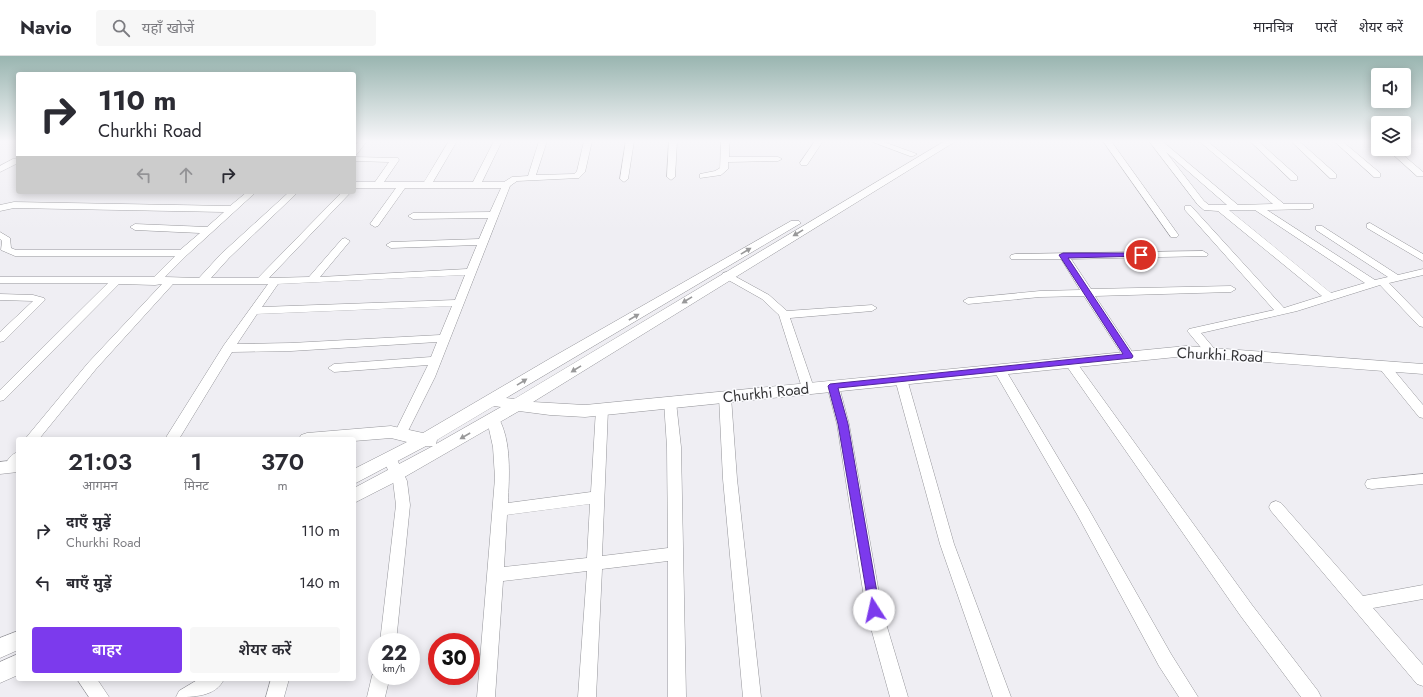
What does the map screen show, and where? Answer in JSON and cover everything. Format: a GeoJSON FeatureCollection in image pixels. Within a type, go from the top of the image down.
{"type":"FeatureCollection","features":[{"type":"Feature","properties":{"kind":"street"},"geometry":{"type":"LineString","coordinates":[[378,185],[388,171]]}},
{"type":"Feature","properties":{"kind":"street"},"geometry":{"type":"LineString","coordinates":[[427,185],[435,171]]}},
{"type":"Feature","properties":{"kind":"street"},"geometry":{"type":"LineString","coordinates":[[476,185],[483,171]]}},
{"type":"Feature","properties":{"kind":"street"},"geometry":{"type":"LineString","coordinates":[[530,179],[533,171]]}},
{"type":"Feature","properties":{"kind":"street"},"geometry":{"type":"LineString","coordinates":[[400,434],[412,414],[435,361],[506,185],[511,180],[570,177],[580,174],[581,171]]}},
{"type":"Feature","properties":{"kind":"street"},"geometry":{"type":"LineString","coordinates":[[624,179],[625,171]]}},
{"type":"Feature","properties":{"kind":"street"},"geometry":{"type":"LineString","coordinates":[[671,177],[672,171]]}},
{"type":"Feature","properties":{"kind":"street"},"geometry":{"type":"LineString","coordinates":[[703,176],[722,171]]}},
{"type":"Feature","properties":{"kind":"street"},"geometry":{"type":"LineString","coordinates":[[356,477],[426,439],[556,361],[884,171]]}},
{"type":"Feature","properties":{"kind":"street"},"geometry":{"type":"LineString","coordinates":[[356,495],[493,420],[727,275],[901,171]]}},
{"type":"Feature","properties":{"kind":"street"},"geometry":{"type":"LineString","coordinates":[[1128,171],[1174,235]]}},
{"type":"Feature","properties":{"kind":"street"},"geometry":{"type":"LineString","coordinates":[[1176,171],[1203,206],[1207,208],[1310,206]]}},
{"type":"Feature","properties":{"kind":"street"},"geometry":{"type":"LineString","coordinates":[[1194,171],[1235,207]]}},
{"type":"Feature","properties":{"kind":"street"},"geometry":{"type":"LineString","coordinates":[[1239,171],[1282,207]]}},
{"type":"Feature","properties":{"kind":"street"},"geometry":{"type":"LineString","coordinates":[[1286,171],[1294,178]]}},
{"type":"Feature","properties":{"kind":"street"},"geometry":{"type":"LineString","coordinates":[[1327,171],[1333,176]]}},
{"type":"Feature","properties":{"kind":"street"},"geometry":{"type":"LineString","coordinates":[[1372,171],[1377,175]]}},
{"type":"Feature","properties":{"kind":"street"},"geometry":{"type":"LineString","coordinates":[[1416,171],[1420,174]]}},
{"type":"Feature","properties":{"kind":"street"},"geometry":{"type":"LineString","coordinates":[[356,185],[506,185]]}},
{"type":"Feature","properties":{"kind":"street"},"geometry":{"type":"LineString","coordinates":[[375,224],[402,185]]}},
{"type":"Feature","properties":{"kind":"street"},"geometry":{"type":"LineString","coordinates":[[155,282],[183,253],[250,194]]}},
{"type":"Feature","properties":{"kind":"street"},"geometry":{"type":"LineString","coordinates":[[202,281],[225,256],[292,194]]}},
{"type":"Feature","properties":{"kind":"street"},"geometry":{"type":"LineString","coordinates":[[261,281],[294,244],[316,225],[346,194]]}},
{"type":"Feature","properties":{"kind":"street"},"geometry":{"type":"LineString","coordinates":[[0,208],[14,205],[38,205],[232,208]]}},
{"type":"Feature","properties":{"kind":"street"},"geometry":{"type":"LineString","coordinates":[[1258,207],[1315,247],[1378,283],[1423,324]]}},
{"type":"Feature","properties":{"kind":"street"},"geometry":{"type":"LineString","coordinates":[[1188,208],[1281,311]]}},
{"type":"Feature","properties":{"kind":"street"},"geometry":{"type":"LineString","coordinates":[[1221,208],[1328,296]]}},
{"type":"Feature","properties":{"kind":"street"},"geometry":{"type":"LineString","coordinates":[[413,216],[494,215]]}},
{"type":"Feature","properties":{"kind":"street"},"geometry":{"type":"LineString","coordinates":[[1370,226],[1423,258]]}},
{"type":"Feature","properties":{"kind":"street"},"geometry":{"type":"LineString","coordinates":[[135,228],[208,230]]}},
{"type":"Feature","properties":{"kind":"street"},"geometry":{"type":"LineString","coordinates":[[1319,228],[1398,279]]}},
{"type":"Feature","properties":{"kind":"street"},"geometry":{"type":"LineString","coordinates":[[0,235],[7,240],[6,250],[15,253],[183,253]]}},
{"type":"Feature","properties":{"kind":"street"},"geometry":{"type":"LineString","coordinates":[[312,280],[345,241]]}},
{"type":"Feature","properties":{"kind":"street"},"geometry":{"type":"LineString","coordinates":[[391,245],[483,242]]}},
{"type":"Feature","properties":{"kind":"street"},"geometry":{"type":"LineString","coordinates":[[1014,257],[1063,255],[1203,254]]}},
{"type":"Feature","properties":{"kind":"street"},"geometry":{"type":"LineString","coordinates":[[1063,255],[1129,356]]}},
{"type":"Feature","properties":{"kind":"street"},"geometry":{"type":"LineString","coordinates":[[0,280],[115,282],[275,281],[471,272]]}},
{"type":"Feature","properties":{"kind":"street"},"geometry":{"type":"LineString","coordinates":[[1212,353],[1193,331],[1293,309],[1328,296],[1423,272]]}},
{"type":"Feature","properties":{"kind":"street"},"geometry":{"type":"LineString","coordinates":[[727,275],[771,301],[784,315],[808,388]]}},
{"type":"Feature","properties":{"kind":"street"},"geometry":{"type":"LineString","coordinates":[[173,437],[228,348],[275,281]]}},
{"type":"Feature","properties":{"kind":"street"},"geometry":{"type":"LineString","coordinates":[[0,397],[115,282]]}},
{"type":"Feature","properties":{"kind":"street"},"geometry":{"type":"LineString","coordinates":[[34,437],[92,366],[169,282]]}},
{"type":"Feature","properties":{"kind":"street"},"geometry":{"type":"LineString","coordinates":[[968,301],[1040,294],[1231,289]]}},
{"type":"Feature","properties":{"kind":"street"},"geometry":{"type":"LineString","coordinates":[[0,297],[33,298],[40,300],[0,338]]}},
{"type":"Feature","properties":{"kind":"street"},"geometry":{"type":"LineString","coordinates":[[254,311],[458,303]]}},
{"type":"Feature","properties":{"kind":"street"},"geometry":{"type":"LineString","coordinates":[[784,315],[872,308]]}},
{"type":"Feature","properties":{"kind":"street"},"geometry":{"type":"LineString","coordinates":[[228,348],[291,347],[444,338]]}},
{"type":"Feature","properties":{"kind":"street","name":"Churkhi Road"},"geometry":{"type":"LineString","coordinates":[[493,400],[516,406],[563,411],[602,409],[1186,351],[1423,369]]}},
{"type":"Feature","properties":{"kind":"street"},"geometry":{"type":"LineString","coordinates":[[334,368],[435,361]]}},
{"type":"Feature","properties":{"kind":"street"},"geometry":{"type":"LineString","coordinates":[[1070,362],[1246,610],[1312,697]]}},
{"type":"Feature","properties":{"kind":"street"},"geometry":{"type":"LineString","coordinates":[[1384,366],[1423,414]]}},
{"type":"Feature","properties":{"kind":"street"},"geometry":{"type":"LineString","coordinates":[[999,369],[1083,512],[1165,660],[1188,697]]}},
{"type":"Feature","properties":{"kind":"street"},"geometry":{"type":"LineString","coordinates":[[901,379],[947,544],[1002,697]]}},
{"type":"Feature","properties":{"kind":"street"},"geometry":{"type":"LineString","coordinates":[[833,386],[843,424],[874,610],[899,697]]}},
{"type":"Feature","properties":{"kind":"street"},"geometry":{"type":"LineString","coordinates":[[725,397],[730,479],[752,697]]}},
{"type":"Feature","properties":{"kind":"street"},"geometry":{"type":"LineString","coordinates":[[670,402],[674,447],[674,554],[678,697]]}},
{"type":"Feature","properties":{"kind":"street"},"geometry":{"type":"LineString","coordinates":[[587,697],[602,409]]}},
{"type":"Feature","properties":{"kind":"street"},"geometry":{"type":"LineString","coordinates":[[486,697],[500,510],[501,445],[493,420]]}},
{"type":"Feature","properties":{"kind":"street"},"geometry":{"type":"LineString","coordinates":[[329,437],[373,433],[400,434],[426,439],[445,447]]}},
{"type":"Feature","properties":{"kind":"street"},"geometry":{"type":"LineString","coordinates":[[389,633],[403,505],[403,488],[398,473],[390,459]]}},
{"type":"Feature","properties":{"kind":"street"},"geometry":{"type":"LineString","coordinates":[[1372,484],[1423,479]]}},
{"type":"Feature","properties":{"kind":"street"},"geometry":{"type":"LineString","coordinates":[[500,510],[598,497]]}},
{"type":"Feature","properties":{"kind":"street"},"geometry":{"type":"LineString","coordinates":[[1276,507],[1423,678]]}},
{"type":"Feature","properties":{"kind":"street"},"geometry":{"type":"LineString","coordinates":[[495,575],[674,554]]}},
{"type":"Feature","properties":{"kind":"street"},"geometry":{"type":"LineString","coordinates":[[1359,604],[1423,592]]}},
{"type":"Feature","properties":{"kind":"street"},"geometry":{"type":"LineString","coordinates":[[0,648],[16,641]]}},
{"type":"Feature","properties":{"kind":"street"},"geometry":{"type":"LineString","coordinates":[[0,673],[16,665]]}},
{"type":"Feature","properties":{"kind":"street"},"geometry":{"type":"LineString","coordinates":[[88,681],[100,697]]}},
{"type":"Feature","properties":{"kind":"street"},"geometry":{"type":"LineString","coordinates":[[186,697],[212,681]]}},
{"type":"Feature","properties":{"kind":"street"},"geometry":{"type":"LineString","coordinates":[[275,697],[279,681]]}},
{"type":"Feature","properties":{"kind":"street"},"geometry":{"type":"LineString","coordinates":[[376,697],[379,685]]}},
{"type":"Feature","properties":{"kind":"route"},"geometry":{"type":"LineString","coordinates":[[874,610],[843,424],[833,386],[1129,356],[1063,255],[1141,255]]}}]}
